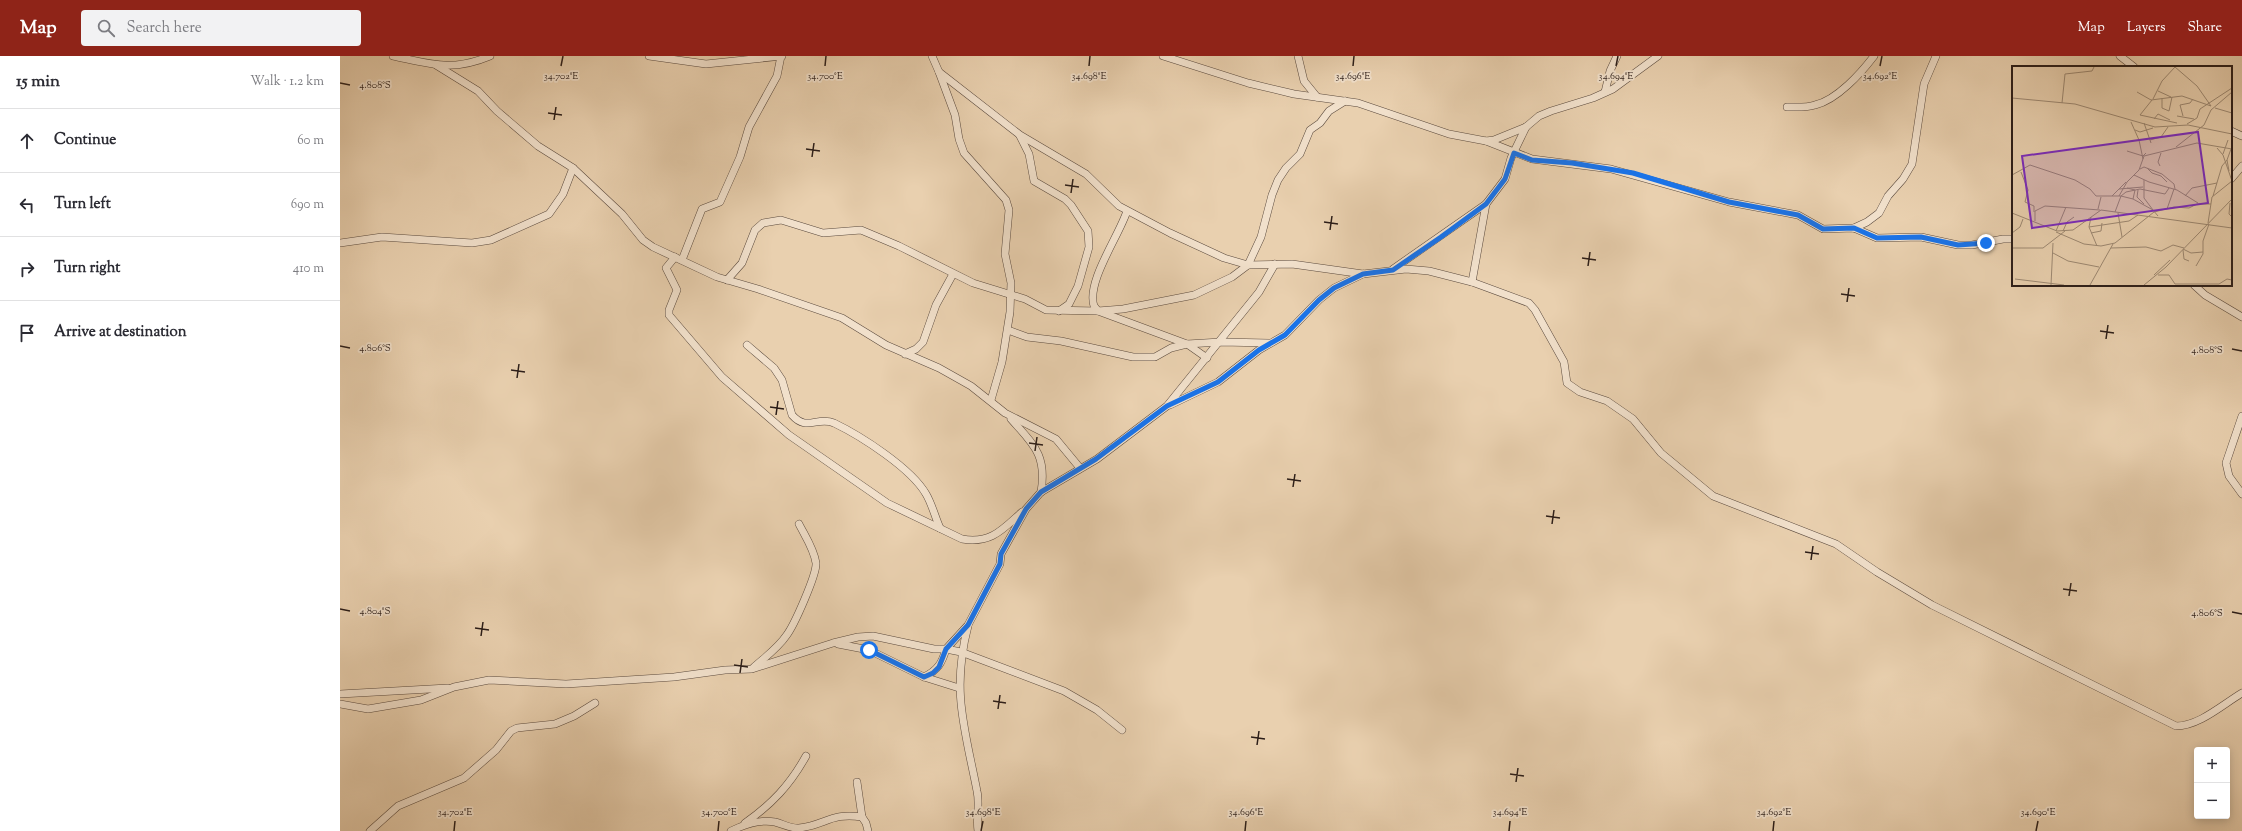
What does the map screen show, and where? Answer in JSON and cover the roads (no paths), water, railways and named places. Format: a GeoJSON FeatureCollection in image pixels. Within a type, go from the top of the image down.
{"type":"FeatureCollection","features":[{"type":"Feature","properties":{"kind":"street"},"geometry":{"type":"LineString","coordinates":[[393,56],[436,65],[464,65],[490,56]]}},
{"type":"Feature","properties":{"kind":"street"},"geometry":{"type":"LineString","coordinates":[[649,56],[706,64],[781,56],[777,76],[749,127],[743,149],[720,202],[702,209],[682,260]]}},
{"type":"Feature","properties":{"kind":"street"},"geometry":{"type":"LineString","coordinates":[[932,56],[955,115],[958,138],[964,153],[1008,205],[1008,232],[1005,254],[1011,295],[1008,330],[998,378],[991,400]]}},
{"type":"Feature","properties":{"kind":"street"},"geometry":{"type":"LineString","coordinates":[[1163,56],[1248,83],[1344,101],[1409,119],[1449,134],[1486,141],[1532,160],[1572,163],[1633,173],[1723,200],[1798,215],[1823,229],[1854,228],[1867,222],[1879,213],[1888,196],[1903,179],[1912,164],[1924,84],[1936,56]]}},
{"type":"Feature","properties":{"kind":"street"},"geometry":{"type":"LineString","coordinates":[[1298,56],[1304,81],[1317,97]]}},
{"type":"Feature","properties":{"kind":"street"},"geometry":{"type":"LineString","coordinates":[[1605,92],[1610,72],[1617,56]]}},
{"type":"Feature","properties":{"kind":"street"},"geometry":{"type":"LineString","coordinates":[[1486,141],[1494,140],[1526,127],[1539,116],[1593,98],[1613,89],[1658,56]]}},
{"type":"Feature","properties":{"kind":"street"},"geometry":{"type":"LineString","coordinates":[[1787,107],[1815,106],[1829,100],[1861,72],[1874,56]]}},
{"type":"Feature","properties":{"kind":"street"},"geometry":{"type":"LineString","coordinates":[[2120,56],[2133,66]]}},
{"type":"Feature","properties":{"kind":"street"},"geometry":{"type":"LineString","coordinates":[[436,65],[478,91],[497,112],[538,146],[574,168],[622,214],[643,240],[661,252],[727,280],[842,318],[886,345],[956,377],[991,400],[1006,413],[1042,459],[1043,468],[1041,492]]}},
{"type":"Feature","properties":{"kind":"street"},"geometry":{"type":"LineString","coordinates":[[939,72],[1020,135],[1047,152],[1075,166],[1086,174],[1109,198],[1127,211],[1195,245],[1248,265],[1292,264],[1363,274],[1393,270],[1429,270],[1472,282],[1529,303],[1535,310],[1564,362],[1568,383],[1580,392],[1607,401],[1633,419],[1661,453],[1713,496],[1836,544],[1877,572],[1932,605],[2176,726],[2185,726],[2196,722],[2242,693]]}},
{"type":"Feature","properties":{"kind":"street"},"geometry":{"type":"LineString","coordinates":[[727,280],[742,263],[758,227],[763,223],[781,220],[823,233],[861,230],[899,246],[953,274],[991,290],[1029,301],[1041,308],[1058,311],[1098,311],[1123,309],[1194,295],[1232,277],[1248,265],[1261,237],[1272,195],[1278,180],[1286,168],[1300,154],[1310,130],[1320,123],[1329,111],[1344,101]]}},
{"type":"Feature","properties":{"kind":"street"},"geometry":{"type":"LineString","coordinates":[[1393,270],[1486,204],[1505,179],[1514,153],[1526,127]]}},
{"type":"Feature","properties":{"kind":"street"},"geometry":{"type":"LineString","coordinates":[[2232,131],[2242,136]]}},
{"type":"Feature","properties":{"kind":"street"},"geometry":{"type":"LineString","coordinates":[[1020,135],[1029,154],[1034,181],[1065,199],[1071,205],[1088,231],[1088,247],[1078,286],[1069,304],[1058,311]]}},
{"type":"Feature","properties":{"kind":"street"},"geometry":{"type":"LineString","coordinates":[[2232,178],[2242,166]]}},
{"type":"Feature","properties":{"kind":"street"},"geometry":{"type":"LineString","coordinates":[[340,243],[382,237],[472,243],[491,240],[522,225],[546,217],[563,194],[574,168]]}},
{"type":"Feature","properties":{"kind":"street"},"geometry":{"type":"LineString","coordinates":[[1472,282],[1486,204]]}},
{"type":"Feature","properties":{"kind":"street"},"geometry":{"type":"LineString","coordinates":[[1127,211],[1122,227],[1093,288],[1092,302],[1098,311],[1187,344],[1207,358]]}},
{"type":"Feature","properties":{"kind":"street"},"geometry":{"type":"LineString","coordinates":[[1854,228],[1877,238],[1921,237],[1958,245],[2012,239]]}},
{"type":"Feature","properties":{"kind":"street"},"geometry":{"type":"LineString","coordinates":[[675,257],[666,268],[677,290],[669,310],[669,315],[722,377],[789,435],[815,452],[856,483],[887,503],[962,539],[981,540],[1000,532],[1026,509],[1041,492],[1096,459],[1167,406],[1218,382],[1268,343],[1294,327],[1319,300],[1334,288],[1363,274]]}},
{"type":"Feature","properties":{"kind":"street"},"geometry":{"type":"LineString","coordinates":[[1167,406],[1221,342],[1260,292],[1272,274],[1275,264]]}},
{"type":"Feature","properties":{"kind":"street"},"geometry":{"type":"LineString","coordinates":[[905,354],[916,349],[923,342],[936,305],[953,274]]}},
{"type":"Feature","properties":{"kind":"street"},"geometry":{"type":"LineString","coordinates":[[2195,286],[2205,295],[2242,317]]}},
{"type":"Feature","properties":{"kind":"street"},"geometry":{"type":"LineString","coordinates":[[1008,330],[1027,337],[1061,341],[1133,357],[1155,357],[1171,348],[1187,344],[1221,342],[1268,343]]}},
{"type":"Feature","properties":{"kind":"street"},"geometry":{"type":"LineString","coordinates":[[747,345],[774,368],[782,380],[792,415],[795,418],[807,424],[826,420],[834,423],[889,458],[906,471],[926,494],[940,528]]}},
{"type":"Feature","properties":{"kind":"street"},"geometry":{"type":"LineString","coordinates":[[1006,413],[1056,439],[1080,468]]}},
{"type":"Feature","properties":{"kind":"street"},"geometry":{"type":"LineString","coordinates":[[2242,416],[2226,463],[2228,476],[2242,494]]}},
{"type":"Feature","properties":{"kind":"street"},"geometry":{"type":"LineString","coordinates":[[978,831],[978,794],[963,731],[959,688],[961,652],[968,625],[1000,564],[1001,554],[1026,509]]}},
{"type":"Feature","properties":{"kind":"street"},"geometry":{"type":"LineString","coordinates":[[752,669],[786,637],[796,620],[815,572],[816,561],[799,524]]}},
{"type":"Feature","properties":{"kind":"street"},"geometry":{"type":"LineString","coordinates":[[924,677],[933,673],[939,667],[946,649],[968,625]]}},
{"type":"Feature","properties":{"kind":"street"},"geometry":{"type":"LineString","coordinates":[[340,694],[454,687],[489,680],[566,684],[674,677],[752,669],[833,643],[873,636],[934,649],[946,649],[961,652],[1064,691],[1097,710],[1122,730]]}},
{"type":"Feature","properties":{"kind":"street"},"geometry":{"type":"LineString","coordinates":[[833,643],[869,650],[924,677],[959,688]]}},
{"type":"Feature","properties":{"kind":"street"},"geometry":{"type":"LineString","coordinates":[[340,704],[368,708],[421,700],[454,687]]}},
{"type":"Feature","properties":{"kind":"street"},"geometry":{"type":"LineString","coordinates":[[370,831],[398,806],[464,778],[496,750],[511,731],[517,728],[555,724],[574,716],[595,703]]}},
{"type":"Feature","properties":{"kind":"street"},"geometry":{"type":"LineString","coordinates":[[731,831],[770,803],[793,778],[806,756]]}},
{"type":"Feature","properties":{"kind":"street"},"geometry":{"type":"LineString","coordinates":[[857,782],[862,817],[866,823],[868,831]]}},
{"type":"Feature","properties":{"kind":"street"},"geometry":{"type":"LineString","coordinates":[[740,826],[758,821],[774,822],[798,828],[833,816],[848,814],[862,817]]}}]}
